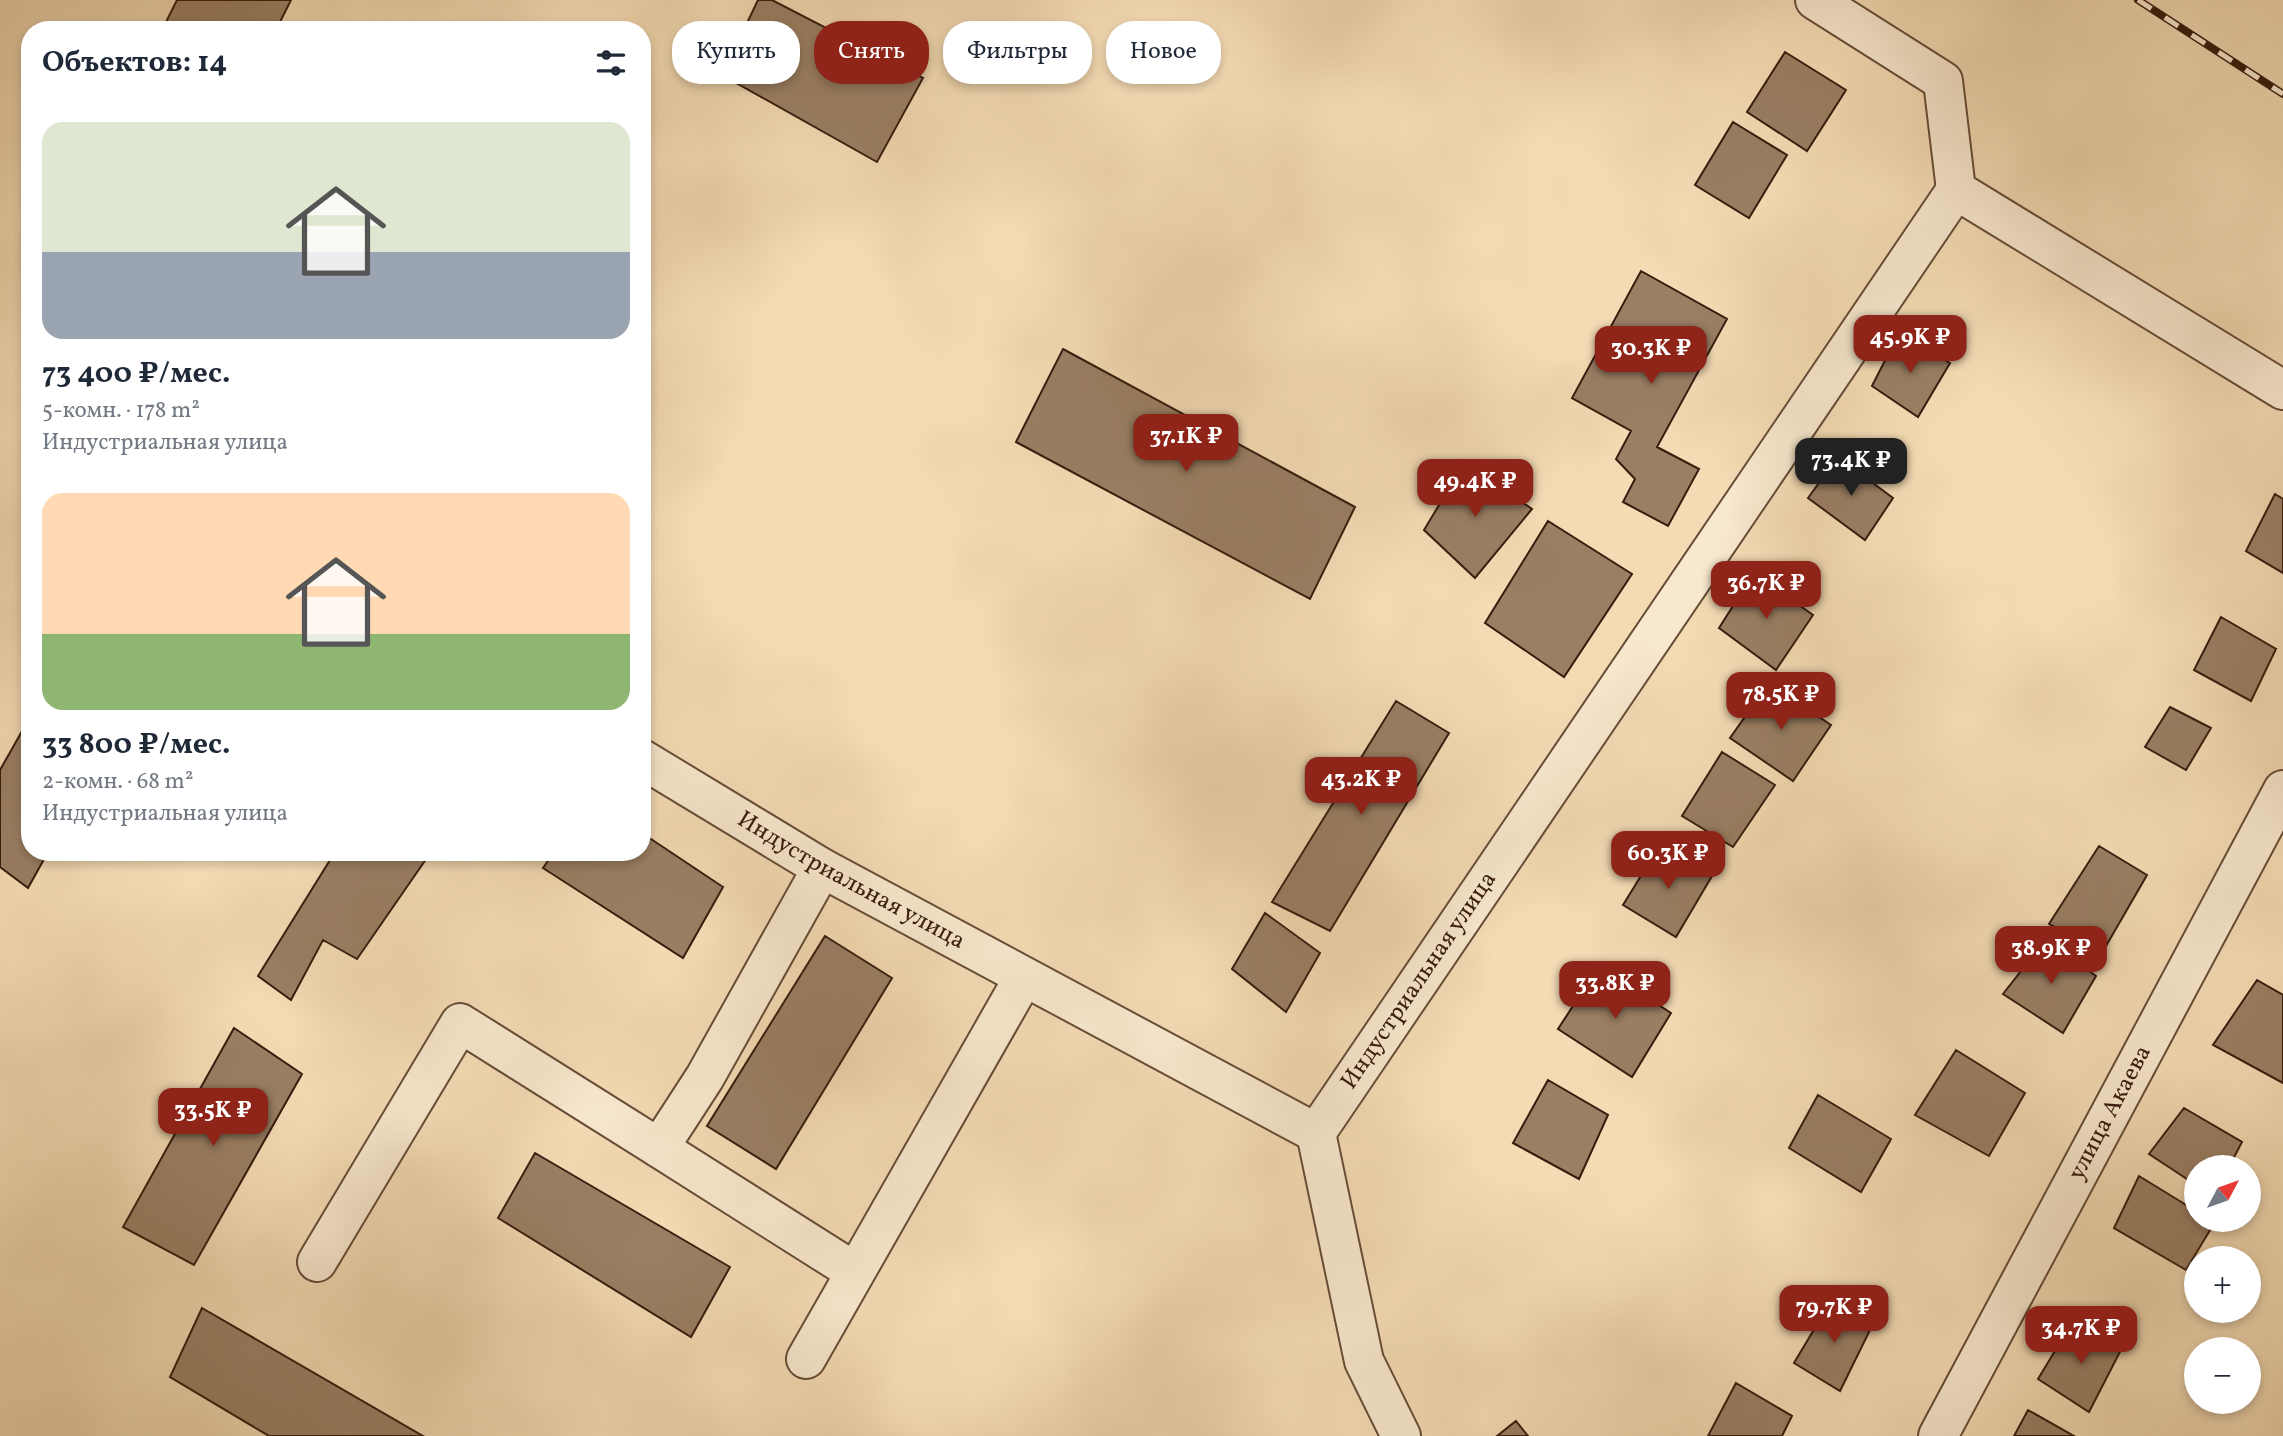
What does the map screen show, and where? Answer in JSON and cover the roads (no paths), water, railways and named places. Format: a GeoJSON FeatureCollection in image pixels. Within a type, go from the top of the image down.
{"type":"FeatureCollection","features":[{"type":"Feature","properties":{"kind":"street"},"geometry":{"type":"LineString","coordinates":[[1815,0],[1943,81],[1956,190],[2283,390]]}},
{"type":"Feature","properties":{"kind":"street","name":"Индустриальная улица"},"geometry":{"type":"LineString","coordinates":[[651,764],[822,868],[1316,1133],[1956,190]]}},
{"type":"Feature","properties":{"kind":"street","name":"улица Акаева"},"geometry":{"type":"LineString","coordinates":[[1938,1436],[2283,790]]}},
{"type":"Feature","properties":{"kind":"street"},"geometry":{"type":"LineString","coordinates":[[659,1148],[705,1077],[822,868]]}},
{"type":"Feature","properties":{"kind":"street"},"geometry":{"type":"LineString","coordinates":[[806,1359],[1024,977]]}},
{"type":"Feature","properties":{"kind":"street"},"geometry":{"type":"LineString","coordinates":[[317,1262],[460,1023],[855,1272]]}},
{"type":"Feature","properties":{"kind":"street"},"geometry":{"type":"LineString","coordinates":[[1316,1133],[1364,1361],[1401,1436]]}},
{"type":"Feature","properties":{"kind":"railway"},"geometry":{"type":"LineString","coordinates":[[2138,0],[2283,94]]}}]}
